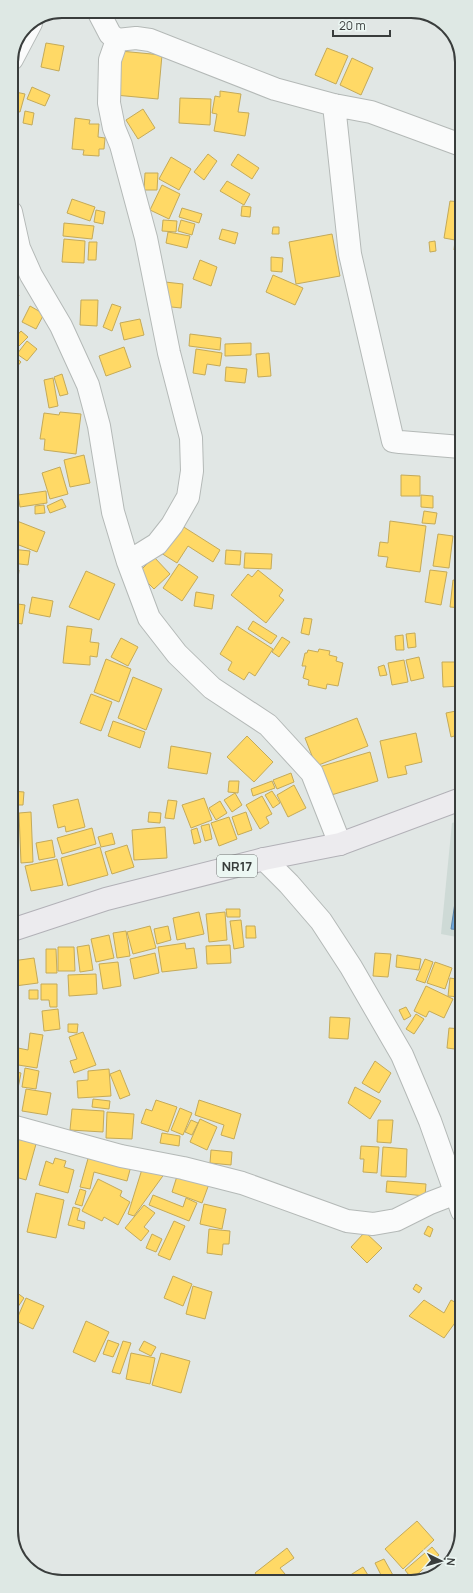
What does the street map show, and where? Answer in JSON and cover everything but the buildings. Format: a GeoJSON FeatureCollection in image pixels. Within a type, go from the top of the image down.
{"type":"FeatureCollection","features":[{"type":"Feature","properties":{"kind":"main road","name":"NR17"},"geometry":{"type":"LineString","coordinates":[[18,928],[106,899],[264,860],[340,844],[455,803]]}},
{"type":"Feature","properties":{"kind":"street"},"geometry":{"type":"LineString","coordinates":[[102,18],[110,34],[117,40],[136,38],[150,40],[275,89],[334,105],[371,112],[455,143]]}},
{"type":"Feature","properties":{"kind":"street"},"geometry":{"type":"LineString","coordinates":[[117,40],[110,60],[109,104],[114,128],[121,145],[146,238],[172,366],[191,438],[192,471],[188,497],[172,525],[157,544],[128,562]]}},
{"type":"Feature","properties":{"kind":"street"},"geometry":{"type":"LineString","coordinates":[[334,105],[350,254],[394,440],[400,442],[455,447]]}},
{"type":"Feature","properties":{"kind":"street"},"geometry":{"type":"LineString","coordinates":[[18,244],[31,275],[61,326],[88,385],[99,426],[113,512],[128,562],[149,618],[177,654],[212,688],[268,725],[312,773],[340,844]]}},
{"type":"Feature","properties":{"kind":"street"},"geometry":{"type":"LineString","coordinates":[[264,860],[321,921],[351,966],[402,1055],[455,1182]]}},
{"type":"Feature","properties":{"kind":"street"},"geometry":{"type":"LineString","coordinates":[[18,1128],[121,1156],[183,1168],[242,1183],[346,1221],[373,1224],[396,1220],[455,1188]]}},
{"type":"Feature","properties":{"kind":"shaded area"},"geometry":{"type":"Polygon","coordinates":[[[455,822],[455,937],[441,934],[452,823],[455,822]]]}}]}
